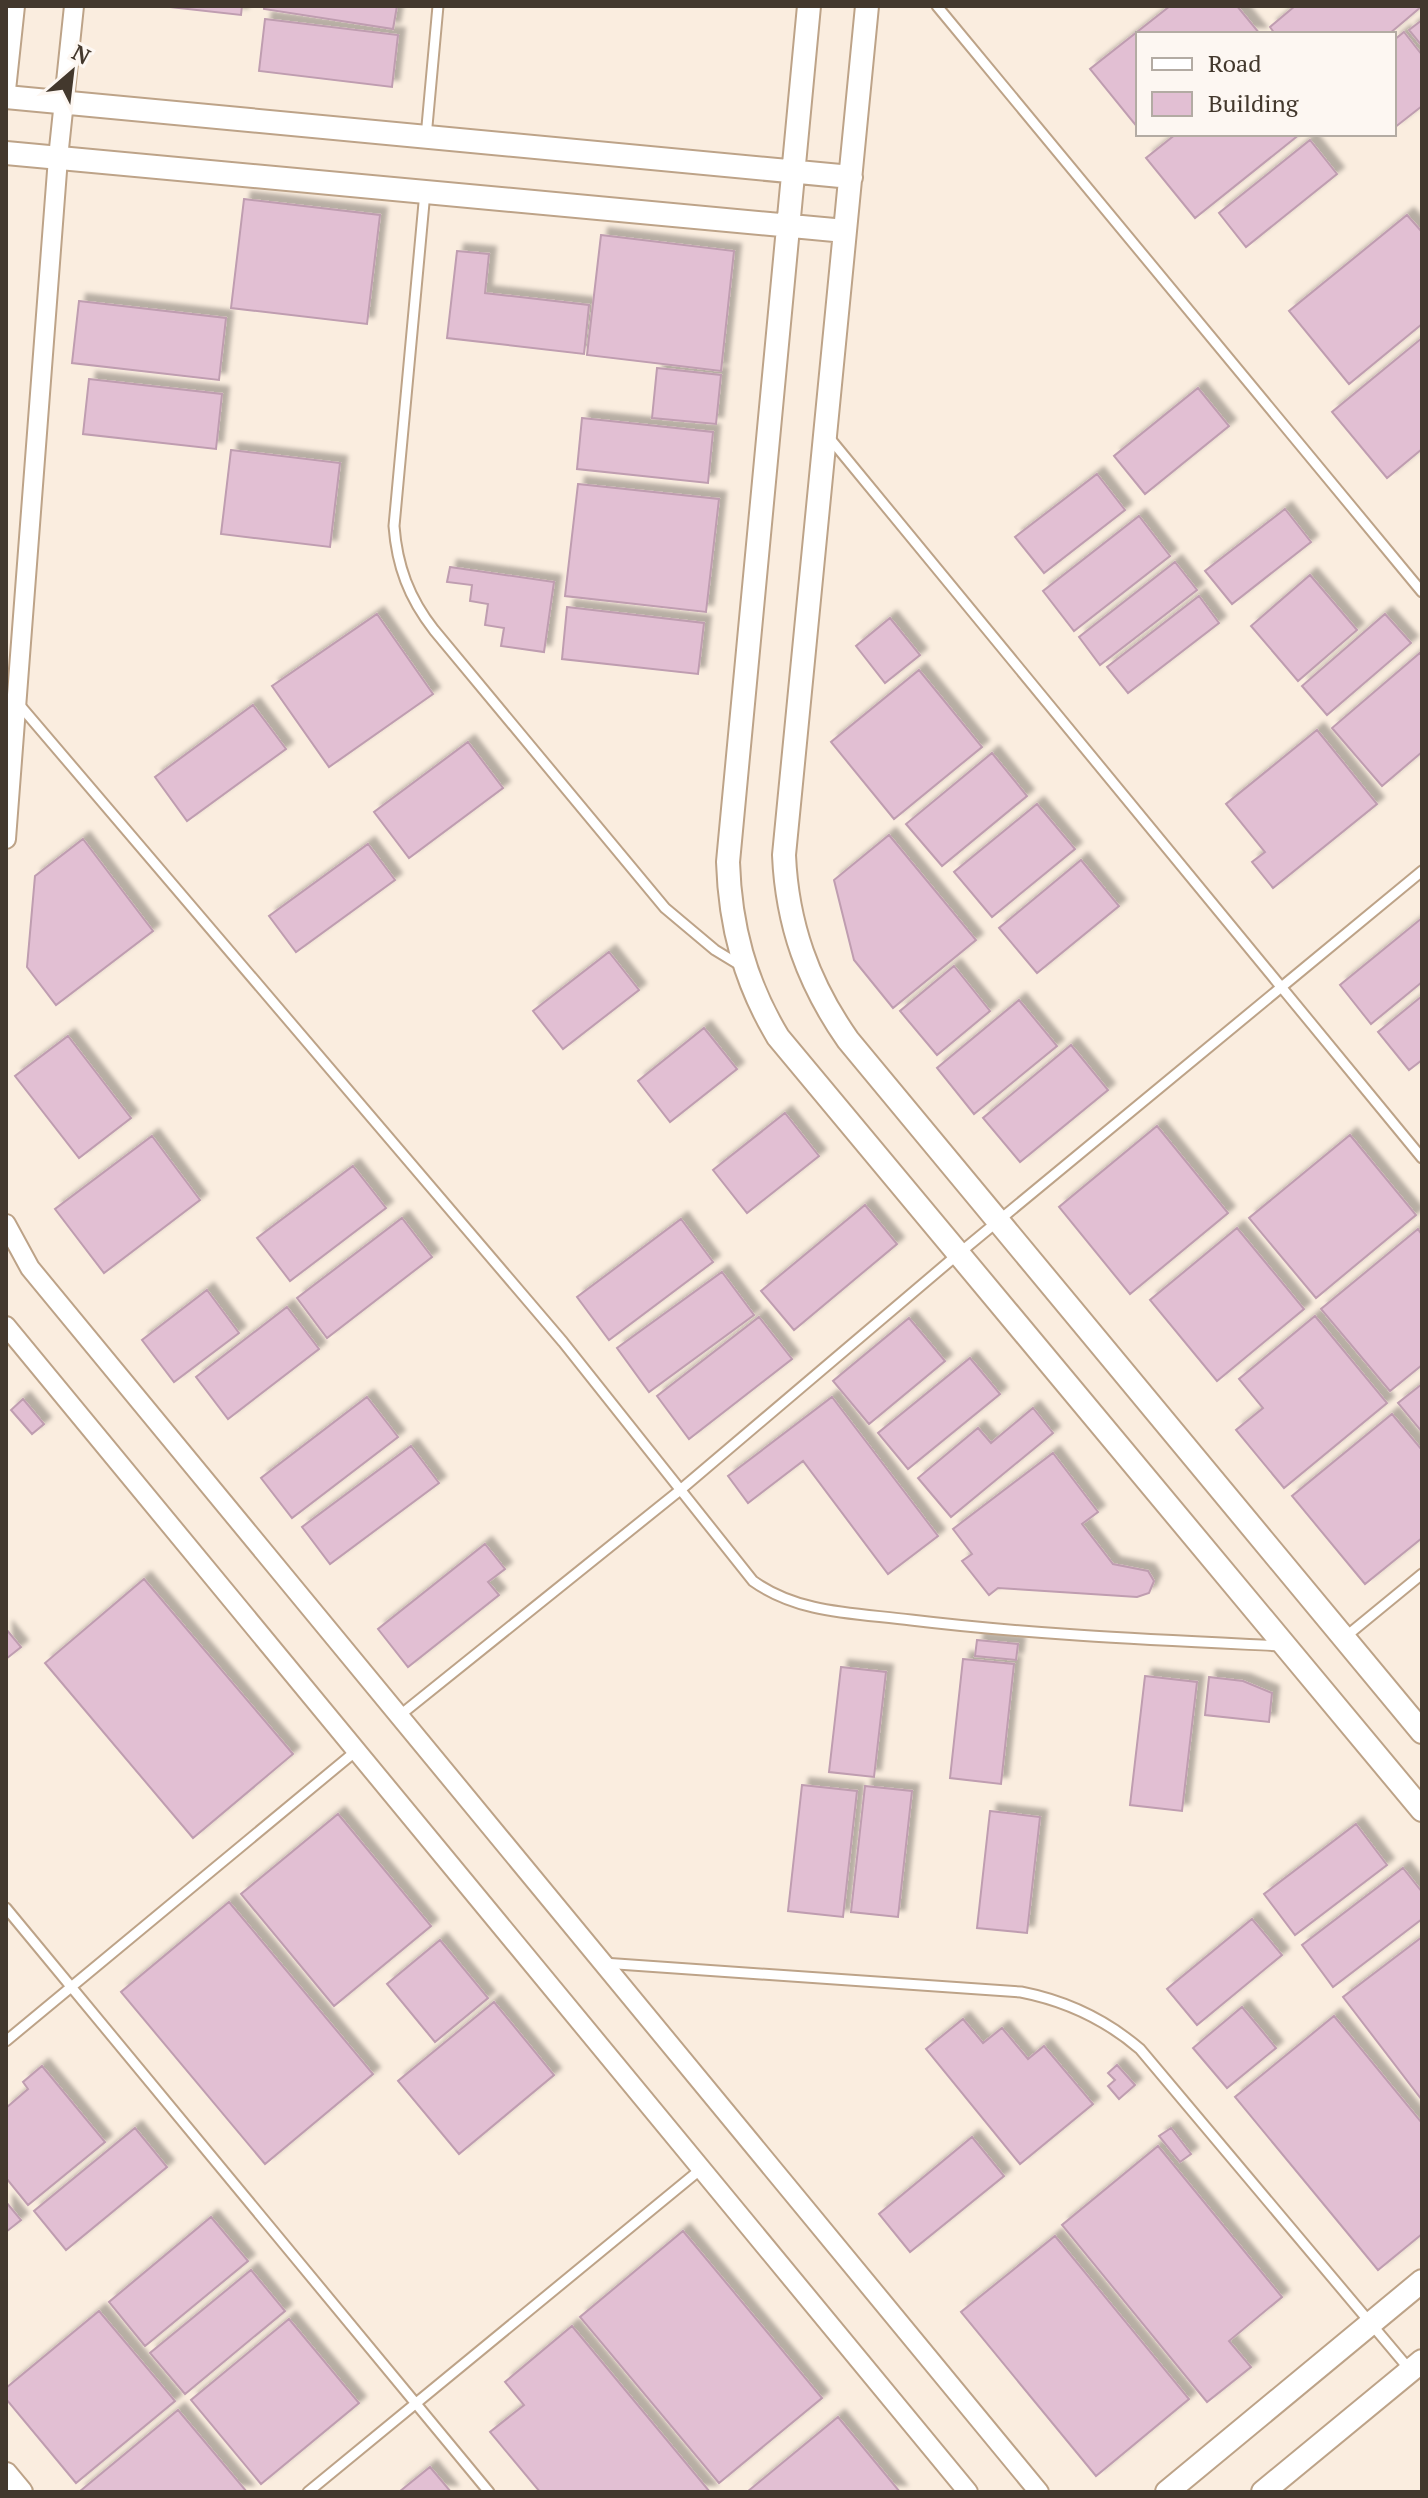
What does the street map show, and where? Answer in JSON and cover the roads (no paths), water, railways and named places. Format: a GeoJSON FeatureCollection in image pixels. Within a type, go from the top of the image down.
{"type":"FeatureCollection","features":[{"type":"Feature","properties":{"kind":"street"},"geometry":{"type":"LineString","coordinates":[[6,90],[15,6]]}},
{"type":"Feature","properties":{"kind":"street"},"geometry":{"type":"LineString","coordinates":[[6,839],[58,158],[74,6]]}},
{"type":"Feature","properties":{"kind":"street"},"geometry":{"type":"LineString","coordinates":[[809,6],[728,862],[731,916],[744,968],[778,1037],[1422,1810]]}},
{"type":"Feature","properties":{"kind":"street"},"geometry":{"type":"LineString","coordinates":[[867,6],[784,855],[789,912],[806,966],[832,1017],[848,1040],[1422,1732]]}},
{"type":"Feature","properties":{"kind":"street"},"geometry":{"type":"LineString","coordinates":[[6,97],[851,177]]}},
{"type":"Feature","properties":{"kind":"street"},"geometry":{"type":"LineString","coordinates":[[6,153],[845,231]]}},
{"type":"Feature","properties":{"kind":"street"},"geometry":{"type":"LineString","coordinates":[[6,1224],[30,1268],[1039,2492]]}},
{"type":"Feature","properties":{"kind":"street"},"geometry":{"type":"LineString","coordinates":[[7,1329],[968,2492]]}},
{"type":"Feature","properties":{"kind":"street"},"geometry":{"type":"LineString","coordinates":[[1167,2492],[1422,2281]]}},
{"type":"Feature","properties":{"kind":"street"},"geometry":{"type":"LineString","coordinates":[[1263,2492],[1416,2366]]}},
{"type":"Feature","properties":{"kind":"street"},"geometry":{"type":"LineString","coordinates":[[6,2474],[21,2492]]}},
{"type":"Feature","properties":{"kind":"lane"},"geometry":{"type":"LineString","coordinates":[[426,137],[438,6]]}},
{"type":"Feature","properties":{"kind":"lane"},"geometry":{"type":"LineString","coordinates":[[937,6],[1422,592]]}},
{"type":"Feature","properties":{"kind":"lane"},"geometry":{"type":"LineString","coordinates":[[425,192],[394,526],[395,545],[405,581],[422,615],[665,908],[703,941],[744,968]]}},
{"type":"Feature","properties":{"kind":"lane"},"geometry":{"type":"LineString","coordinates":[[825,432],[1422,1158]]}},
{"type":"Feature","properties":{"kind":"lane"},"geometry":{"type":"LineString","coordinates":[[17,702],[563,1342],[753,1581],[794,1603],[1010,1632],[1286,1647]]}},
{"type":"Feature","properties":{"kind":"lane"},"geometry":{"type":"LineString","coordinates":[[399,1716],[679,1491],[957,1255],[1422,871]]}},
{"type":"Feature","properties":{"kind":"lane"},"geometry":{"type":"LineString","coordinates":[[1344,1638],[1422,1574]]}},
{"type":"Feature","properties":{"kind":"lane"},"geometry":{"type":"LineString","coordinates":[[6,2041],[356,1751]]}},
{"type":"Feature","properties":{"kind":"lane"},"geometry":{"type":"LineString","coordinates":[[6,1908],[489,2492]]}},
{"type":"Feature","properties":{"kind":"lane"},"geometry":{"type":"LineString","coordinates":[[603,1963],[1021,1992],[1085,2012],[1114,2028],[1140,2049],[1372,2323],[1416,2366]]}},
{"type":"Feature","properties":{"kind":"lane"},"geometry":{"type":"LineString","coordinates":[[308,2492],[701,2169]]}}]}
